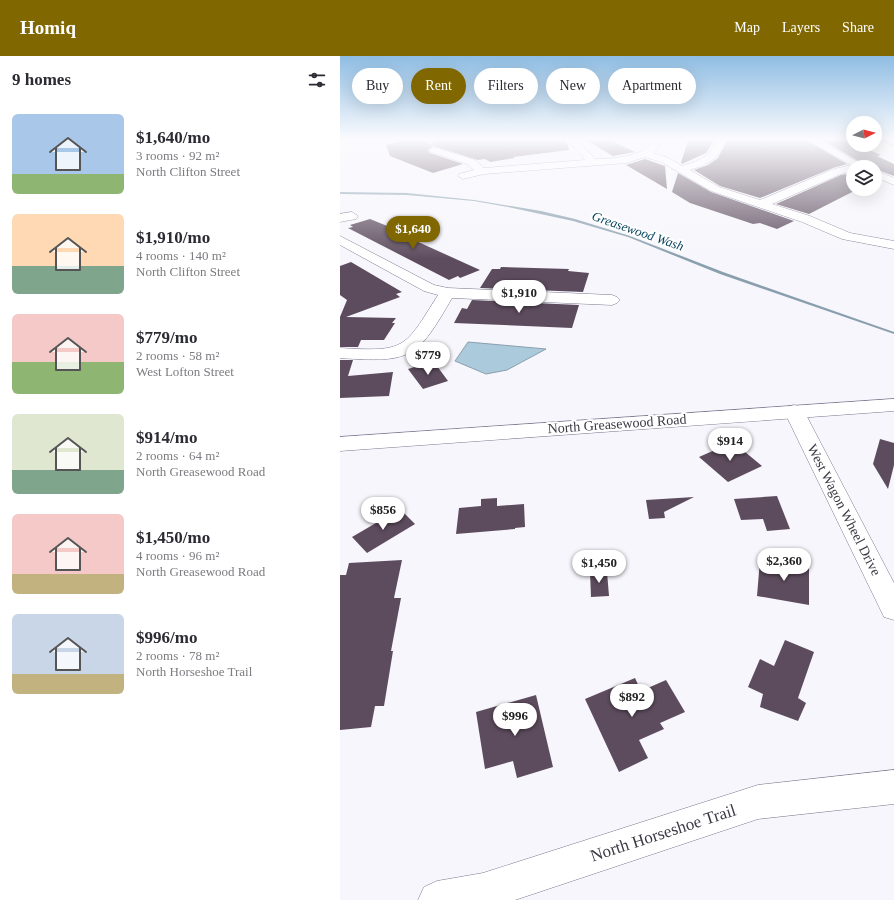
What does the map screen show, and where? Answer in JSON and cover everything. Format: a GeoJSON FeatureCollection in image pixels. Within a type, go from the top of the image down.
{"type":"FeatureCollection","features":[{"type":"Feature","properties":{"kind":"street"},"geometry":{"type":"LineString","coordinates":[[698,179],[715,190],[806,219],[847,236],[894,245]]}},
{"type":"Feature","properties":{"kind":"street"},"geometry":{"type":"LineString","coordinates":[[761,204],[818,179]]}},
{"type":"Feature","properties":{"kind":"street"},"geometry":{"type":"LineString","coordinates":[[340,240],[429,288],[446,293],[612,300]]}},
{"type":"Feature","properties":{"kind":"street"},"geometry":{"type":"LineString","coordinates":[[340,353],[382,354],[406,351],[418,339],[446,293]]}},
{"type":"Feature","properties":{"kind":"street","name":"North Greasewood Road"},"geometry":{"type":"LineString","coordinates":[[340,444],[894,405]]}},
{"type":"Feature","properties":{"kind":"street","name":"West Wagon Wheel Drive"},"geometry":{"type":"LineString","coordinates":[[794,411],[894,609]]}},
{"type":"Feature","properties":{"kind":"street","name":"North Horseshoe Trail"},"geometry":{"type":"LineString","coordinates":[[437,900],[483,892],[758,802],[894,788]]}},
{"type":"Feature","properties":{"kind":"water"},"geometry":{"type":"Polygon","coordinates":[[[468,342],[546,349],[507,370],[486,374],[455,361],[468,342]]]}},
{"type":"Feature","properties":{"kind":"building"},"geometry":{"type":"Polygon","coordinates":[[[651,179],[666,179],[667,189],[651,179]]]}},
{"type":"Feature","properties":{"kind":"building"},"geometry":{"type":"Polygon","coordinates":[[[676,179],[689,179],[711,192],[794,221],[777,229],[760,223],[753,224],[690,203],[672,192],[676,179]]]}},
{"type":"Feature","properties":{"kind":"building"},"geometry":{"type":"Polygon","coordinates":[[[709,179],[805,179],[760,198],[720,186],[709,179]]]}},
{"type":"Feature","properties":{"kind":"building"},"geometry":{"type":"Polygon","coordinates":[[[831,179],[846,179],[846,195],[809,214],[776,204],[831,179]]]}},
{"type":"Feature","properties":{"kind":"building"},"geometry":{"type":"Polygon","coordinates":[[[370,219],[397,230],[394,231],[480,270],[460,278],[458,276],[449,280],[348,228],[353,227],[350,225],[370,219]]]}},
{"type":"Feature","properties":{"kind":"building"},"geometry":{"type":"Polygon","coordinates":[[[351,262],[402,292],[396,294],[400,297],[346,317],[396,318],[392,323],[395,323],[384,340],[361,340],[358,347],[340,347],[340,317],[347,300],[340,295],[340,266],[351,262]]]}},
{"type":"Feature","properties":{"kind":"building"},"geometry":{"type":"Polygon","coordinates":[[[501,267],[569,269],[568,271],[589,273],[583,292],[480,288],[492,269],[500,269],[501,267]]]}},
{"type":"Feature","properties":{"kind":"building"},"geometry":{"type":"Polygon","coordinates":[[[472,300],[579,305],[572,328],[454,323],[462,308],[467,309],[472,300]]]}},
{"type":"Feature","properties":{"kind":"building"},"geometry":{"type":"Polygon","coordinates":[[[340,360],[353,360],[348,376],[393,372],[389,396],[340,398],[340,360]]]}},
{"type":"Feature","properties":{"kind":"building"},"geometry":{"type":"Polygon","coordinates":[[[424,364],[428,369],[437,366],[448,381],[423,389],[408,369],[424,364]]]}},
{"type":"Feature","properties":{"kind":"building"},"geometry":{"type":"Polygon","coordinates":[[[880,439],[894,443],[894,465],[888,489],[873,464],[880,439]]]}},
{"type":"Feature","properties":{"kind":"building"},"geometry":{"type":"Polygon","coordinates":[[[733,442],[762,466],[728,482],[699,457],[733,442]]]}},
{"type":"Feature","properties":{"kind":"building"},"geometry":{"type":"Polygon","coordinates":[[[777,496],[790,529],[767,531],[763,519],[741,520],[734,499],[777,496]]]}},
{"type":"Feature","properties":{"kind":"building"},"geometry":{"type":"Polygon","coordinates":[[[694,497],[664,512],[665,518],[649,519],[646,500],[694,497]]]}},
{"type":"Feature","properties":{"kind":"building"},"geometry":{"type":"Polygon","coordinates":[[[497,498],[497,506],[524,504],[525,527],[456,534],[459,508],[481,506],[481,499],[497,498]]]}},
{"type":"Feature","properties":{"kind":"building"},"geometry":{"type":"Polygon","coordinates":[[[400,509],[415,524],[367,553],[352,537],[400,509]]]}},
{"type":"Feature","properties":{"kind":"building"},"geometry":{"type":"Polygon","coordinates":[[[402,560],[394,598],[401,598],[391,651],[393,651],[384,706],[375,706],[371,727],[340,730],[340,575],[346,575],[349,563],[402,560]]]}},
{"type":"Feature","properties":{"kind":"building"},"geometry":{"type":"Polygon","coordinates":[[[760,560],[809,568],[809,605],[757,596],[760,560]]]}},
{"type":"Feature","properties":{"kind":"building"},"geometry":{"type":"Polygon","coordinates":[[[590,572],[607,572],[609,596],[591,597],[590,572]]]}},
{"type":"Feature","properties":{"kind":"building"},"geometry":{"type":"Polygon","coordinates":[[[785,640],[814,652],[798,698],[806,703],[798,721],[760,707],[763,694],[748,687],[760,659],[774,666],[785,640]]]}},
{"type":"Feature","properties":{"kind":"building"},"geometry":{"type":"Polygon","coordinates":[[[635,678],[641,691],[666,680],[685,712],[660,723],[664,729],[639,740],[648,758],[619,772],[585,699],[635,678]]]}},
{"type":"Feature","properties":{"kind":"building"},"geometry":{"type":"Polygon","coordinates":[[[536,695],[553,767],[517,778],[513,761],[485,769],[476,712],[536,695]]]}},
{"type":"Feature","properties":{"kind":"waterway","name":"Greasewood Wash"},"geometry":{"type":"LineString","coordinates":[[340,193],[407,194],[474,200],[541,212],[574,220],[652,245],[721,273],[894,333]]}}]}
